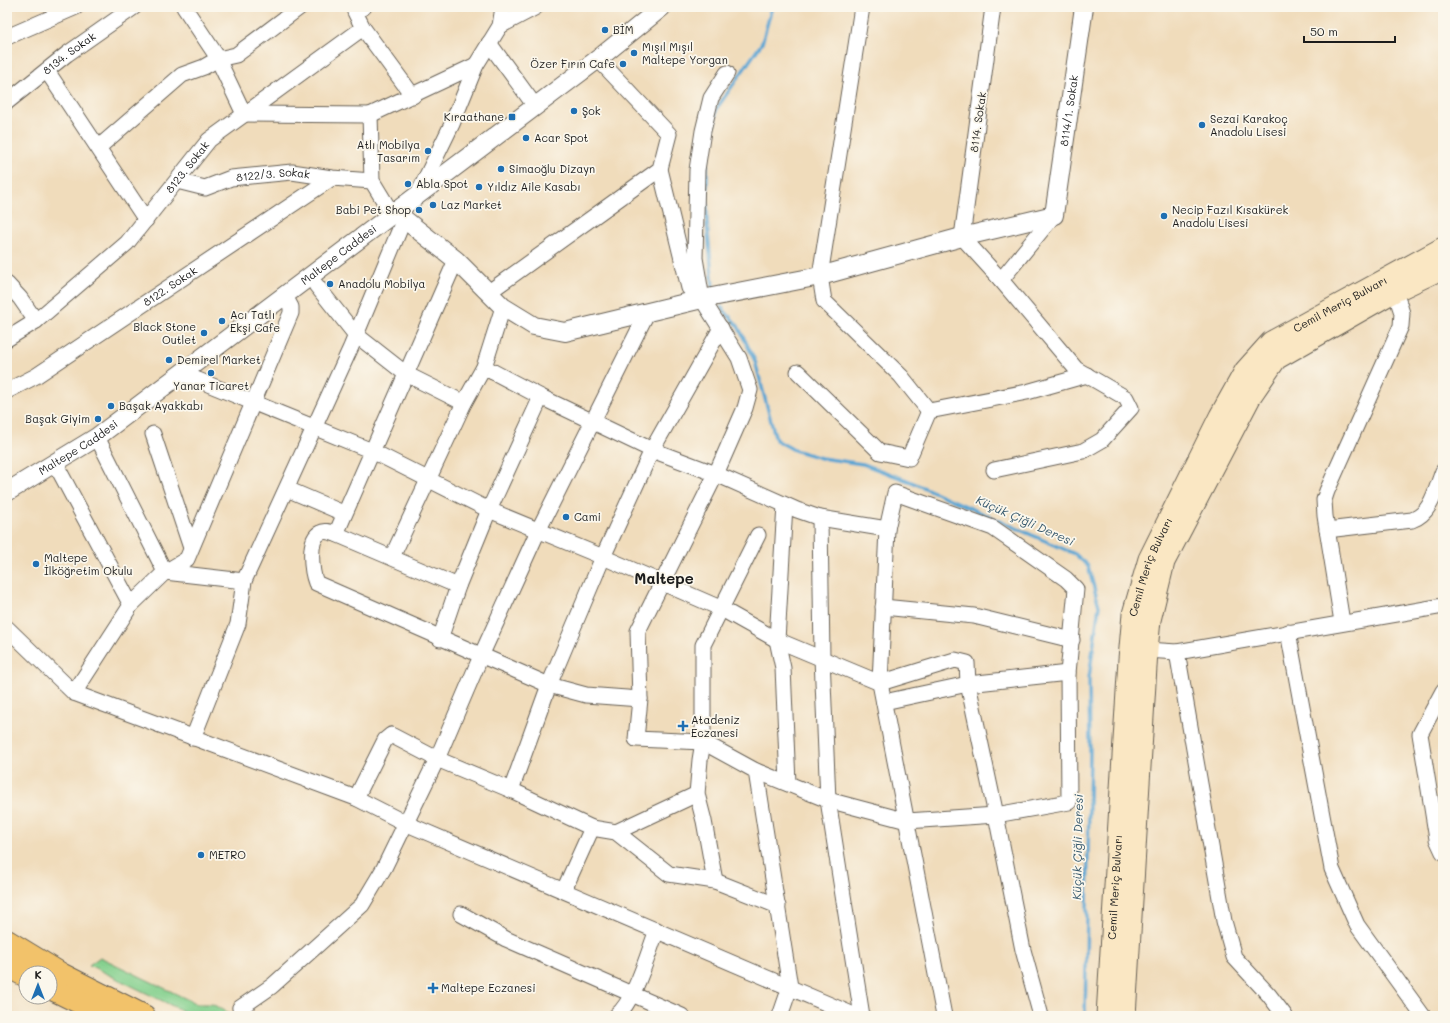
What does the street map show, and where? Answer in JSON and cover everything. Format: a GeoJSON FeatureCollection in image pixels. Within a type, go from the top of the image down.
{"type":"FeatureCollection","features":[{"type":"Feature","properties":{"kind":"highway"},"geometry":{"type":"LineString","coordinates":[[7,941],[61,974],[144,1016]]}},
{"type":"Feature","properties":{"kind":"highway"},"geometry":{"type":"LineString","coordinates":[[58,992],[107,1016]]}},
{"type":"Feature","properties":{"kind":"main road","name":"Cemil Meriç Bulvarı"},"geometry":{"type":"LineString","coordinates":[[1107,1016],[1130,644],[1133,614],[1149,559],[1216,423],[1245,371],[1271,342],[1443,248]]}},
{"type":"Feature","properties":{"kind":"main road","name":"Cemil Meriç Bulvarı"},"geometry":{"type":"LineString","coordinates":[[1125,1016],[1147,650],[1150,620],[1164,562],[1252,394],[1276,359],[1395,291],[1443,268]]}},
{"type":"Feature","properties":{"kind":"street"},"geometry":{"type":"LineString","coordinates":[[7,37],[76,7]]}},
{"type":"Feature","properties":{"kind":"street","name":"8134. Sokak"},"geometry":{"type":"LineString","coordinates":[[7,102],[134,7]]}},
{"type":"Feature","properties":{"kind":"street"},"geometry":{"type":"LineString","coordinates":[[184,7],[218,59],[244,114],[370,115],[476,65]]}},
{"type":"Feature","properties":{"kind":"street"},"geometry":{"type":"LineString","coordinates":[[98,148],[182,75],[218,59],[236,55],[300,7]]}},
{"type":"Feature","properties":{"kind":"street"},"geometry":{"type":"LineString","coordinates":[[364,7],[356,12],[363,28],[413,96]]}},
{"type":"Feature","properties":{"kind":"street"},"geometry":{"type":"LineString","coordinates":[[418,194],[452,124],[476,65],[500,26],[504,7]]}},
{"type":"Feature","properties":{"kind":"street"},"geometry":{"type":"LineString","coordinates":[[500,26],[536,7]]}},
{"type":"Feature","properties":{"kind":"street"},"geometry":{"type":"LineString","coordinates":[[862,7],[820,276],[824,301],[901,376],[929,411]]}},
{"type":"Feature","properties":{"kind":"street","name":"8114. Sokak"},"geometry":{"type":"LineString","coordinates":[[962,237],[993,7]]}},
{"type":"Feature","properties":{"kind":"street","name":"8114/1. Sokak"},"geometry":{"type":"LineString","coordinates":[[1054,215],[1084,7]]}},
{"type":"Feature","properties":{"kind":"street","name":"Maltepe Caddesi"},"geometry":{"type":"LineString","coordinates":[[7,492],[97,437],[285,296],[398,217],[418,194],[598,59],[660,8]]}},
{"type":"Feature","properties":{"kind":"street","name":"8123. Sokak"},"geometry":{"type":"LineString","coordinates":[[7,339],[36,321],[127,243],[209,140],[363,28]]}},
{"type":"Feature","properties":{"kind":"street"},"geometry":{"type":"LineString","coordinates":[[489,43],[535,106]]}},
{"type":"Feature","properties":{"kind":"street"},"geometry":{"type":"LineString","coordinates":[[598,59],[669,134],[660,169],[689,288],[702,299],[739,358],[750,390],[745,408],[716,474],[663,585],[638,631],[640,699],[636,739],[703,742],[756,771],[828,800],[908,821],[996,815],[1069,802],[1068,673],[1076,589],[1066,579],[992,528],[895,493],[887,529],[880,683],[908,821],[944,1016]]}},
{"type":"Feature","properties":{"kind":"street"},"geometry":{"type":"LineString","coordinates":[[47,71],[146,220]]}},
{"type":"Feature","properties":{"kind":"street"},"geometry":{"type":"LineString","coordinates":[[702,299],[695,258],[697,170],[703,131],[712,98],[727,73]]}},
{"type":"Feature","properties":{"kind":"street"},"geometry":{"type":"LineString","coordinates":[[370,115],[372,181],[398,217],[456,260],[503,307],[534,326],[565,332],[702,299],[820,276],[962,237],[1054,215]]}},
{"type":"Feature","properties":{"kind":"street"},"geometry":{"type":"LineString","coordinates":[[489,292],[660,169]]}},
{"type":"Feature","properties":{"kind":"street","name":"8122/3. Sokak"},"geometry":{"type":"LineString","coordinates":[[177,181],[205,188],[231,178],[292,172],[332,178],[372,181]]}},
{"type":"Feature","properties":{"kind":"street","name":"8122. Sokak"},"geometry":{"type":"LineString","coordinates":[[7,391],[36,376],[332,178]]}},
{"type":"Feature","properties":{"kind":"street"},"geometry":{"type":"LineString","coordinates":[[1001,280],[1054,215]]}},
{"type":"Feature","properties":{"kind":"street"},"geometry":{"type":"LineString","coordinates":[[193,738],[238,624],[244,581],[351,347],[398,217]]}},
{"type":"Feature","properties":{"kind":"street"},"geometry":{"type":"LineString","coordinates":[[962,237],[1001,280],[1076,369],[1126,398],[1131,408],[1102,440],[1083,451],[994,470]]}},
{"type":"Feature","properties":{"kind":"street"},"geometry":{"type":"LineString","coordinates":[[336,534],[343,513],[456,260]]}},
{"type":"Feature","properties":{"kind":"street"},"geometry":{"type":"LineString","coordinates":[[7,284],[20,298],[36,321]]}},
{"type":"Feature","properties":{"kind":"street"},"geometry":{"type":"LineString","coordinates":[[316,285],[355,334],[406,374],[464,403]]}},
{"type":"Feature","properties":{"kind":"street"},"geometry":{"type":"LineString","coordinates":[[1342,622],[1327,530],[1324,500],[1401,326],[1402,313],[1395,291]]}},
{"type":"Feature","properties":{"kind":"street"},"geometry":{"type":"LineString","coordinates":[[74,693],[131,605],[165,572],[187,559],[291,314],[291,307],[285,296]]}},
{"type":"Feature","properties":{"kind":"street"},"geometry":{"type":"LineString","coordinates":[[392,557],[464,403],[484,367],[503,307]]}},
{"type":"Feature","properties":{"kind":"street"},"geometry":{"type":"LineString","coordinates":[[243,1016],[240,1008],[272,986],[362,905],[384,868],[437,759],[480,656],[538,531],[647,313]]}},
{"type":"Feature","properties":{"kind":"street"},"geometry":{"type":"LineString","coordinates":[[510,790],[549,685],[603,557],[652,450],[720,328]]}},
{"type":"Feature","properties":{"kind":"street"},"geometry":{"type":"LineString","coordinates":[[484,367],[541,397],[652,450],[716,474],[785,505],[820,518],[887,529]]}},
{"type":"Feature","properties":{"kind":"street"},"geometry":{"type":"LineString","coordinates":[[484,367],[592,422]]}},
{"type":"Feature","properties":{"kind":"street"},"geometry":{"type":"LineString","coordinates":[[798,372],[880,452],[909,458],[929,411]]}},
{"type":"Feature","properties":{"kind":"street"},"geometry":{"type":"LineString","coordinates":[[181,373],[253,403],[314,426],[372,451],[489,510],[603,557],[663,585],[720,608],[776,640],[880,683],[955,660],[967,663],[968,684],[1023,950],[1041,1016]]}},
{"type":"Feature","properties":{"kind":"street"},"geometry":{"type":"LineString","coordinates":[[929,411],[1027,392],[1087,375]]}},
{"type":"Feature","properties":{"kind":"street"},"geometry":{"type":"LineString","coordinates":[[440,639],[458,586],[489,510],[541,397]]}},
{"type":"Feature","properties":{"kind":"street"},"geometry":{"type":"LineString","coordinates":[[153,434],[191,548]]}},
{"type":"Feature","properties":{"kind":"street"},"geometry":{"type":"LineString","coordinates":[[97,437],[165,572]]}},
{"type":"Feature","properties":{"kind":"street"},"geometry":{"type":"LineString","coordinates":[[55,463],[131,605]]}},
{"type":"Feature","properties":{"kind":"street"},"geometry":{"type":"LineString","coordinates":[[1327,530],[1412,520],[1420,517],[1439,493],[1443,471]]}},
{"type":"Feature","properties":{"kind":"street"},"geometry":{"type":"LineString","coordinates":[[287,489],[343,513]]}},
{"type":"Feature","properties":{"kind":"street"},"geometry":{"type":"LineString","coordinates":[[785,505],[776,640],[783,668],[788,783]]}},
{"type":"Feature","properties":{"kind":"street"},"geometry":{"type":"LineString","coordinates":[[820,518],[822,658],[828,800],[862,1016]]}},
{"type":"Feature","properties":{"kind":"street"},"geometry":{"type":"LineString","coordinates":[[458,586],[336,534],[326,531],[319,533],[313,540],[311,570],[316,584],[549,685],[586,695],[640,699]]}},
{"type":"Feature","properties":{"kind":"street"},"geometry":{"type":"LineString","coordinates":[[715,881],[704,821],[697,794],[703,742],[703,646],[720,608],[758,535]]}},
{"type":"Feature","properties":{"kind":"street"},"geometry":{"type":"LineString","coordinates":[[165,572],[244,581]]}},
{"type":"Feature","properties":{"kind":"street"},"geometry":{"type":"LineString","coordinates":[[1147,650],[1177,652],[1342,622],[1443,606]]}},
{"type":"Feature","properties":{"kind":"street"},"geometry":{"type":"LineString","coordinates":[[883,607],[974,616],[1072,640]]}},
{"type":"Feature","properties":{"kind":"street"},"geometry":{"type":"LineString","coordinates":[[7,628],[74,693],[356,798],[406,823],[856,1016]]}},
{"type":"Feature","properties":{"kind":"street"},"geometry":{"type":"LineString","coordinates":[[1288,632],[1332,869],[1357,925],[1423,1016]]}},
{"type":"Feature","properties":{"kind":"street"},"geometry":{"type":"LineString","coordinates":[[1177,652],[1224,922],[1234,957],[1270,995],[1284,1016]]}},
{"type":"Feature","properties":{"kind":"street"},"geometry":{"type":"LineString","coordinates":[[884,702],[968,684],[1068,673]]}},
{"type":"Feature","properties":{"kind":"street"},"geometry":{"type":"LineString","coordinates":[[1443,691],[1420,734],[1437,839],[1443,852]]}},
{"type":"Feature","properties":{"kind":"street"},"geometry":{"type":"LineString","coordinates":[[356,798],[386,740],[391,735],[437,759],[510,790],[592,828],[616,832],[669,874],[715,881],[778,906]]}},
{"type":"Feature","properties":{"kind":"street"},"geometry":{"type":"LineString","coordinates":[[756,771],[790,987],[780,1016]]}},
{"type":"Feature","properties":{"kind":"street"},"geometry":{"type":"LineString","coordinates":[[616,832],[697,794]]}},
{"type":"Feature","properties":{"kind":"street"},"geometry":{"type":"LineString","coordinates":[[564,890],[592,828]]}},
{"type":"Feature","properties":{"kind":"street"},"geometry":{"type":"LineString","coordinates":[[461,914],[506,939],[682,1016]]}},
{"type":"Feature","properties":{"kind":"street"},"geometry":{"type":"LineString","coordinates":[[616,1016],[623,1011],[632,995],[657,930]]}},
{"type":"Feature","properties":{"kind":"green space"},"geometry":{"type":"Polygon","coordinates":[[[100,957],[197,1004],[212,1004],[235,1016],[193,1016],[89,965],[100,957]]]}},
{"type":"Feature","properties":{"kind":"waterway","name":"Küçük Çiğli Deresi"},"geometry":{"type":"LineString","coordinates":[[713,287],[707,222],[707,162],[717,108],[762,43],[772,7]]}},
{"type":"Feature","properties":{"kind":"waterway","name":"Küçük Çiğli Deresi"},"geometry":{"type":"LineString","coordinates":[[721,307],[738,326],[755,361],[776,440],[794,450],[821,458],[863,464],[909,481],[1075,554],[1088,566],[1099,606],[1089,678],[1090,752],[1085,1016]]}},
{"type":"Feature","properties":{"kind":"place","name":"BİM"},"geometry":{"type":"Point","coordinates":[605,30]}},
{"type":"Feature","properties":{"kind":"place","name":"Mışıl Mışıl Maltepe Yorgan"},"geometry":{"type":"Point","coordinates":[634,53]}},
{"type":"Feature","properties":{"kind":"place","name":"Özer Fırın Cafe"},"geometry":{"type":"Point","coordinates":[623,64]}},
{"type":"Feature","properties":{"kind":"place","name":"Şok"},"geometry":{"type":"Point","coordinates":[574,111]}},
{"type":"Feature","properties":{"kind":"place","name":"Kıraathane"},"geometry":{"type":"Point","coordinates":[512,117]}},
{"type":"Feature","properties":{"kind":"place","name":"Sezai Karakoç Anadolu Lisesi"},"geometry":{"type":"Point","coordinates":[1202,125]}},
{"type":"Feature","properties":{"kind":"place","name":"Acar Spot"},"geometry":{"type":"Point","coordinates":[526,138]}},
{"type":"Feature","properties":{"kind":"place","name":"Atlı Mobilya Tasarım"},"geometry":{"type":"Point","coordinates":[428,151]}},
{"type":"Feature","properties":{"kind":"place","name":"Simaoğlu Dizayn"},"geometry":{"type":"Point","coordinates":[501,169]}},
{"type":"Feature","properties":{"kind":"place","name":"Abla Spot"},"geometry":{"type":"Point","coordinates":[408,184]}},
{"type":"Feature","properties":{"kind":"place","name":"Yıldız Aile Kasabı"},"geometry":{"type":"Point","coordinates":[479,187]}},
{"type":"Feature","properties":{"kind":"place","name":"Laz Market"},"geometry":{"type":"Point","coordinates":[433,205]}},
{"type":"Feature","properties":{"kind":"place","name":"Babi Pet Shop"},"geometry":{"type":"Point","coordinates":[419,210]}},
{"type":"Feature","properties":{"kind":"place","name":"Necip Fazıl Kısakürek Anadolu Lisesi"},"geometry":{"type":"Point","coordinates":[1164,216]}},
{"type":"Feature","properties":{"kind":"place","name":"Anadolu Mobilya"},"geometry":{"type":"Point","coordinates":[330,284]}},
{"type":"Feature","properties":{"kind":"place","name":"Acı Tatlı Ekşi Cafe"},"geometry":{"type":"Point","coordinates":[222,321]}},
{"type":"Feature","properties":{"kind":"place","name":"Black Stone Outlet"},"geometry":{"type":"Point","coordinates":[204,333]}},
{"type":"Feature","properties":{"kind":"place","name":"Demirel Market"},"geometry":{"type":"Point","coordinates":[169,360]}},
{"type":"Feature","properties":{"kind":"place","name":"Yanar Ticaret"},"geometry":{"type":"Point","coordinates":[211,373]}},
{"type":"Feature","properties":{"kind":"place","name":"Başak Ayakkabı"},"geometry":{"type":"Point","coordinates":[111,406]}},
{"type":"Feature","properties":{"kind":"place","name":"Başak Giyim"},"geometry":{"type":"Point","coordinates":[98,419]}},
{"type":"Feature","properties":{"kind":"place","name":"Cami"},"geometry":{"type":"Point","coordinates":[566,517]}},
{"type":"Feature","properties":{"kind":"place","name":"Maltepe İlköğretim Okulu"},"geometry":{"type":"Point","coordinates":[36,564]}},
{"type":"Feature","properties":{"kind":"place","name":"Atadeniz Eczanesi"},"geometry":{"type":"Point","coordinates":[683,726]}},
{"type":"Feature","properties":{"kind":"place","name":"METRO"},"geometry":{"type":"Point","coordinates":[201,855]}},
{"type":"Feature","properties":{"kind":"place","name":"Maltepe Eczanesi"},"geometry":{"type":"Point","coordinates":[433,988]}},
{"type":"Feature","properties":{"kind":"district","name":"Maltepe"},"geometry":{"type":"Point","coordinates":[664,579]}}]}
